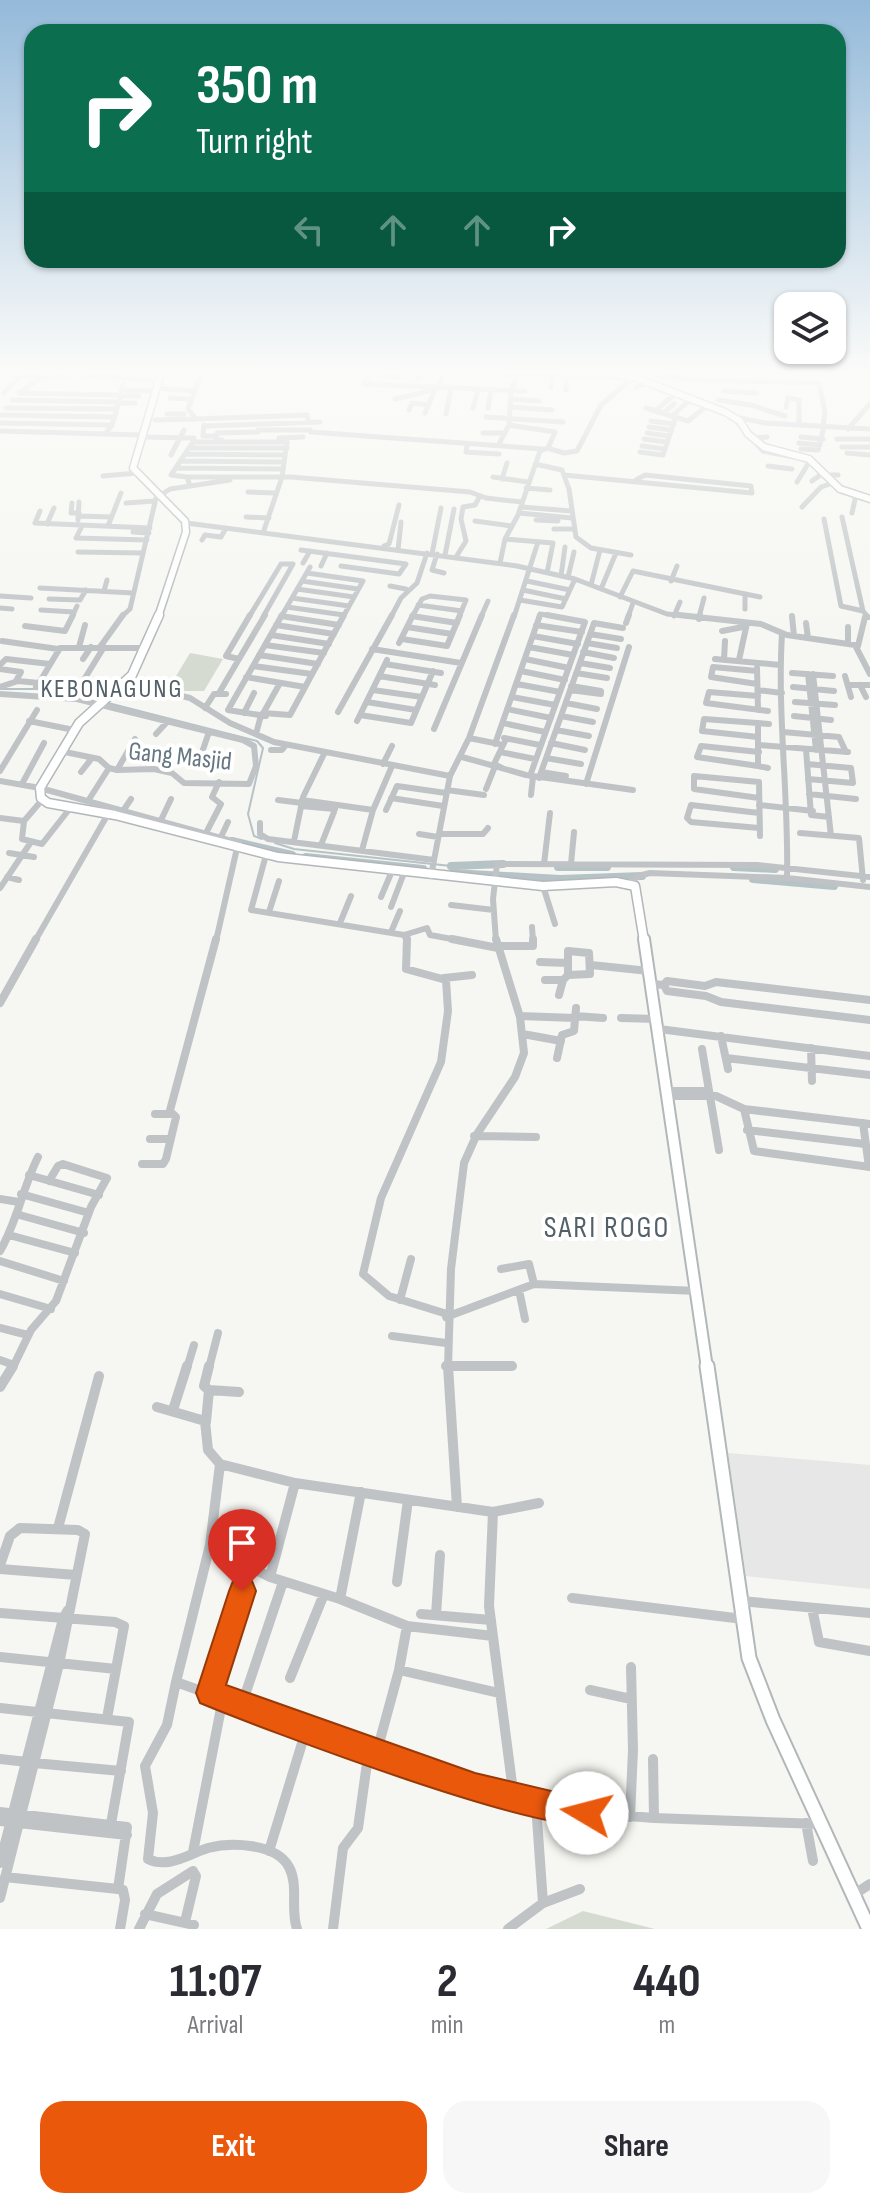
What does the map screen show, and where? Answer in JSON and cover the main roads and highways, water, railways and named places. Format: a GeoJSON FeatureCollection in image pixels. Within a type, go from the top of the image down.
{"type":"FeatureCollection","features":[{"type":"Feature","properties":{"kind":"main road"},"geometry":{"type":"LineString","coordinates":[[134,460],[137,473],[186,523],[160,612],[127,683],[102,701],[74,730],[40,792],[71,807],[95,806],[106,818],[165,824],[266,855],[398,872],[494,878],[543,886],[632,880],[637,891],[652,984],[743,1619],[755,1677],[869,1929]]}},
{"type":"Feature","properties":{"kind":"main road"},"geometry":{"type":"LineString","coordinates":[[809,460],[831,484],[856,496],[870,497]]}},
{"type":"Feature","properties":{"kind":"waterway"},"geometry":{"type":"LineString","coordinates":[[1,689],[35,689]]}},
{"type":"Feature","properties":{"kind":"waterway"},"geometry":{"type":"LineString","coordinates":[[45,691],[70,696]]}},
{"type":"Feature","properties":{"kind":"waterway"},"geometry":{"type":"LineString","coordinates":[[108,703],[257,741],[263,748],[248,814],[254,836],[262,839]]}},
{"type":"Feature","properties":{"kind":"waterway"},"geometry":{"type":"LineString","coordinates":[[232,841],[292,855]]}},
{"type":"Feature","properties":{"kind":"waterway"},"geometry":{"type":"LineString","coordinates":[[275,843],[294,849],[451,866]]}},
{"type":"Feature","properties":{"kind":"waterway"},"geometry":{"type":"LineString","coordinates":[[306,857],[423,869]]}},
{"type":"Feature","properties":{"kind":"waterway"},"geometry":{"type":"LineString","coordinates":[[451,866],[503,864]]}},
{"type":"Feature","properties":{"kind":"waterway"},"geometry":{"type":"LineString","coordinates":[[558,867],[607,867]]}},
{"type":"Feature","properties":{"kind":"waterway"},"geometry":{"type":"LineString","coordinates":[[734,867],[775,869]]}},
{"type":"Feature","properties":{"kind":"waterway"},"geometry":{"type":"LineString","coordinates":[[453,873],[560,879],[642,876]]}},
{"type":"Feature","properties":{"kind":"waterway"},"geometry":{"type":"LineString","coordinates":[[753,879],[834,886]]}},
{"type":"Feature","properties":{"kind":"district","name":"KEBONAGUNG"},"geometry":{"type":"Point","coordinates":[112,689]}},
{"type":"Feature","properties":{"kind":"district","name":"SARI ROGO"},"geometry":{"type":"Point","coordinates":[607,1228]}}]}
